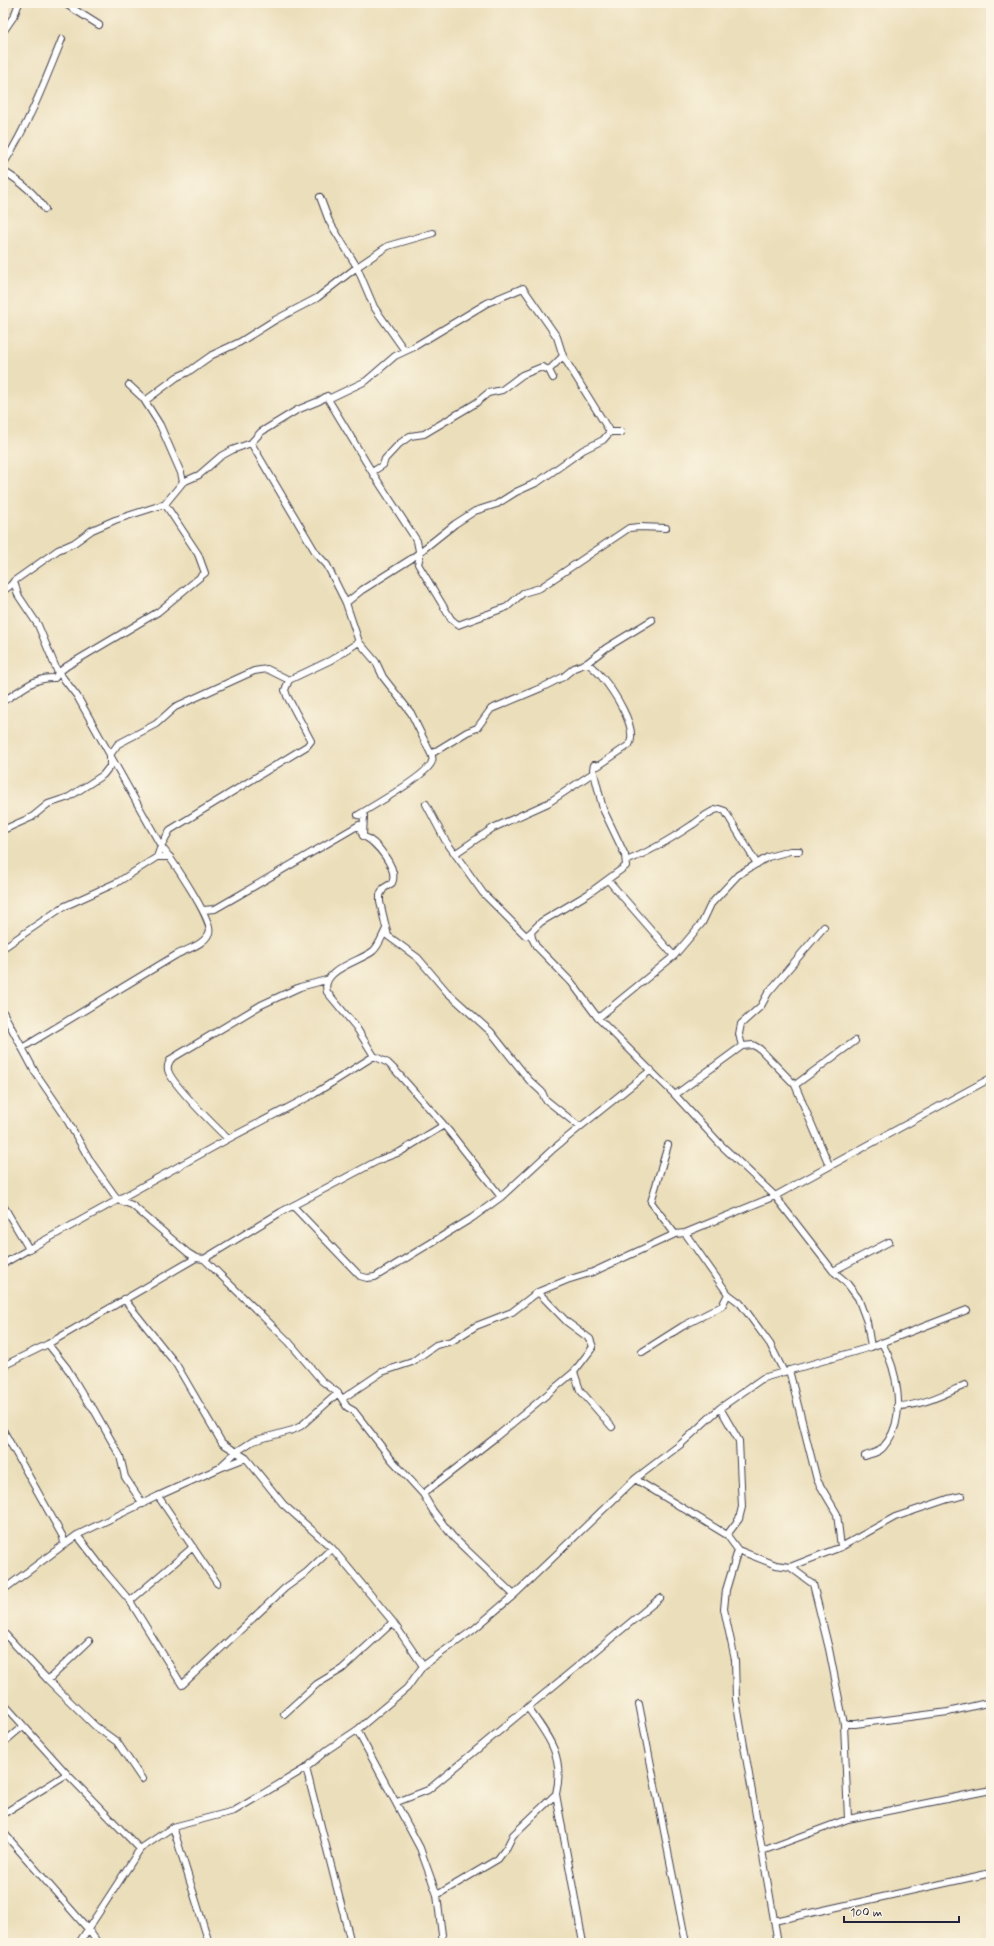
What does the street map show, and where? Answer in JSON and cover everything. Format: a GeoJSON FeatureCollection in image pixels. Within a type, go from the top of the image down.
{"type":"FeatureCollection","features":[{"type":"Feature","properties":{"kind":"street"},"geometry":{"type":"LineString","coordinates":[[3,32],[14,16],[19,3]]}},
{"type":"Feature","properties":{"kind":"street"},"geometry":{"type":"LineString","coordinates":[[64,3],[99,26]]}},
{"type":"Feature","properties":{"kind":"street"},"geometry":{"type":"LineString","coordinates":[[3,165],[22,135],[34,111],[62,39]]}},
{"type":"Feature","properties":{"kind":"street"},"geometry":{"type":"LineString","coordinates":[[3,171],[27,187],[37,196],[46,208]]}},
{"type":"Feature","properties":{"kind":"street"},"geometry":{"type":"LineString","coordinates":[[320,198],[329,221],[357,267],[374,307],[405,351]]}},
{"type":"Feature","properties":{"kind":"street"},"geometry":{"type":"LineString","coordinates":[[145,401],[177,377],[212,355],[240,342],[275,320],[318,298],[357,267],[388,246],[433,233]]}},
{"type":"Feature","properties":{"kind":"street"},"geometry":{"type":"LineString","coordinates":[[328,399],[366,381],[389,360],[487,303],[523,288],[557,337],[563,356],[610,432]]}},
{"type":"Feature","properties":{"kind":"street"},"geometry":{"type":"LineString","coordinates":[[549,370],[563,356]]}},
{"type":"Feature","properties":{"kind":"street"},"geometry":{"type":"LineString","coordinates":[[372,472],[383,465],[385,459],[399,444],[410,436],[424,434],[476,403],[488,393],[502,390],[510,386],[522,375],[542,367],[549,370],[553,378]]}},
{"type":"Feature","properties":{"kind":"street"},"geometry":{"type":"LineString","coordinates":[[129,385],[145,401],[164,432],[171,453],[181,473],[183,482]]}},
{"type":"Feature","properties":{"kind":"street"},"geometry":{"type":"LineString","coordinates":[[3,591],[14,581],[58,550],[74,543],[92,530],[115,520],[165,504],[183,482],[200,475],[225,454],[251,443],[257,435],[290,414],[327,396],[372,472],[390,499],[392,506],[414,535],[419,552],[418,564],[423,575],[451,619],[458,625],[508,607],[523,593],[540,588],[629,528],[666,528]]}},
{"type":"Feature","properties":{"kind":"street"},"geometry":{"type":"LineString","coordinates":[[346,604],[362,590],[411,559],[475,511],[497,504],[516,492],[538,482],[583,450],[603,440],[610,432],[621,432]]}},
{"type":"Feature","properties":{"kind":"street"},"geometry":{"type":"LineString","coordinates":[[251,443],[316,553],[327,565],[346,604],[359,642],[376,662],[383,677],[411,713],[431,754],[432,761],[430,765],[414,780],[358,815],[364,816],[363,836]]}},
{"type":"Feature","properties":{"kind":"street"},"geometry":{"type":"LineString","coordinates":[[3,700],[31,682],[58,674],[92,650],[158,612],[205,573],[198,554],[165,504]]}},
{"type":"Feature","properties":{"kind":"street"},"geometry":{"type":"LineString","coordinates":[[14,581],[18,595],[38,625],[58,674],[77,696],[161,846],[170,857],[203,910],[210,930],[209,934],[201,943],[176,955],[22,1048]]}},
{"type":"Feature","properties":{"kind":"street"},"geometry":{"type":"LineString","coordinates":[[431,754],[467,732],[477,728],[491,709],[563,677],[574,668],[587,663],[606,648],[652,620]]}},
{"type":"Feature","properties":{"kind":"street"},"geometry":{"type":"LineString","coordinates":[[157,857],[170,830],[298,752],[311,741],[287,696],[286,690],[289,680],[331,660],[339,653],[359,642]]}},
{"type":"Feature","properties":{"kind":"street"},"geometry":{"type":"LineString","coordinates":[[426,804],[445,840],[456,853],[483,893],[526,936],[541,922],[608,880],[626,866],[625,855],[603,809],[593,773],[594,766],[598,766],[625,748],[631,741],[631,736],[628,722],[612,691],[600,674],[587,663]]}},
{"type":"Feature","properties":{"kind":"street"},"geometry":{"type":"LineString","coordinates":[[3,830],[32,817],[48,804],[69,797],[103,775],[110,766],[110,755],[118,744],[156,724],[175,707],[254,671],[267,669],[289,680]]}},
{"type":"Feature","properties":{"kind":"street"},"geometry":{"type":"LineString","coordinates":[[456,853],[493,828],[548,803],[593,773]]}},
{"type":"Feature","properties":{"kind":"street"},"geometry":{"type":"LineString","coordinates":[[626,862],[656,847],[703,819],[712,811],[719,809],[725,811],[757,864]]}},
{"type":"Feature","properties":{"kind":"street"},"geometry":{"type":"LineString","coordinates":[[203,910],[215,909],[359,825],[363,836],[372,840],[378,846],[394,875],[392,883],[384,888],[380,895],[380,902],[388,936],[418,958],[447,992],[491,1032],[529,1080],[542,1092],[545,1099],[580,1127]]}},
{"type":"Feature","properties":{"kind":"street"},"geometry":{"type":"LineString","coordinates":[[598,1018],[674,956],[702,923],[711,904],[738,875],[768,857],[790,851],[799,851]]}},
{"type":"Feature","properties":{"kind":"street"},"geometry":{"type":"LineString","coordinates":[[3,948],[63,907],[118,882],[157,857],[170,857]]}},
{"type":"Feature","properties":{"kind":"street"},"geometry":{"type":"LineString","coordinates":[[608,880],[674,956]]}},
{"type":"Feature","properties":{"kind":"street"},"geometry":{"type":"LineString","coordinates":[[742,1046],[739,1034],[741,1024],[761,1006],[768,993],[824,927]]}},
{"type":"Feature","properties":{"kind":"street"},"geometry":{"type":"LineString","coordinates":[[228,1139],[191,1102],[168,1072],[167,1065],[171,1058],[261,1005],[300,987],[326,980],[332,974],[373,950],[386,929]]}},
{"type":"Feature","properties":{"kind":"street"},"geometry":{"type":"LineString","coordinates":[[531,932],[536,946],[572,983],[598,1018],[651,1070],[721,1145],[775,1196],[833,1271],[846,1282],[858,1298],[867,1322],[870,1347]]}},
{"type":"Feature","properties":{"kind":"street"},"geometry":{"type":"LineString","coordinates":[[326,980],[325,986],[327,992],[356,1027],[374,1056],[388,1063],[395,1070],[444,1125],[501,1197]]}},
{"type":"Feature","properties":{"kind":"street"},"geometry":{"type":"LineString","coordinates":[[3,1012],[22,1048],[91,1162],[118,1200],[132,1205],[196,1258],[204,1259],[289,1342],[322,1381],[338,1393],[392,1460],[424,1494],[432,1511],[452,1536],[514,1595]]}},
{"type":"Feature","properties":{"kind":"street"},"geometry":{"type":"LineString","coordinates":[[795,1085],[855,1040]]}},
{"type":"Feature","properties":{"kind":"street"},"geometry":{"type":"LineString","coordinates":[[675,1095],[742,1046],[753,1045],[760,1049],[795,1085],[829,1165]]}},
{"type":"Feature","properties":{"kind":"street"},"geometry":{"type":"LineString","coordinates":[[3,1264],[228,1139],[314,1094],[374,1056]]}},
{"type":"Feature","properties":{"kind":"street"},"geometry":{"type":"LineString","coordinates":[[293,1206],[360,1276],[367,1278],[375,1277],[472,1218],[501,1197],[552,1150],[651,1070]]}},
{"type":"Feature","properties":{"kind":"street"},"geometry":{"type":"LineString","coordinates":[[342,1399],[382,1372],[412,1362],[436,1345],[452,1340],[476,1326],[512,1312],[538,1292],[567,1280],[594,1272],[675,1234],[686,1234],[775,1196],[829,1165],[991,1078]]}},
{"type":"Feature","properties":{"kind":"street"},"geometry":{"type":"LineString","coordinates":[[204,1259],[293,1206],[379,1160],[400,1152],[444,1125]]}},
{"type":"Feature","properties":{"kind":"street"},"geometry":{"type":"LineString","coordinates":[[668,1145],[651,1202],[675,1234]]}},
{"type":"Feature","properties":{"kind":"street"},"geometry":{"type":"LineString","coordinates":[[3,1205],[29,1249]]}},
{"type":"Feature","properties":{"kind":"street"},"geometry":{"type":"LineString","coordinates":[[686,1234],[728,1294],[740,1304],[770,1344],[786,1371],[817,1480],[837,1514],[841,1547]]}},
{"type":"Feature","properties":{"kind":"street"},"geometry":{"type":"LineString","coordinates":[[833,1271],[889,1242]]}},
{"type":"Feature","properties":{"kind":"street"},"geometry":{"type":"LineString","coordinates":[[3,1366],[48,1344],[196,1258]]}},
{"type":"Feature","properties":{"kind":"street"},"geometry":{"type":"LineString","coordinates":[[424,1494],[496,1437],[574,1372],[593,1347],[590,1339],[568,1322],[538,1292]]}},
{"type":"Feature","properties":{"kind":"street"},"geometry":{"type":"LineString","coordinates":[[642,1352],[683,1326],[722,1306],[728,1294]]}},
{"type":"Feature","properties":{"kind":"street"},"geometry":{"type":"LineString","coordinates":[[124,1299],[176,1364],[222,1443],[246,1458],[283,1504],[332,1548],[393,1622],[423,1666]]}},
{"type":"Feature","properties":{"kind":"street"},"geometry":{"type":"LineString","coordinates":[[79,1943],[140,1849],[173,1827],[234,1811],[306,1768],[327,1750],[357,1730],[407,1688],[423,1666],[473,1630],[514,1595],[635,1479],[680,1444],[720,1408],[763,1378],[882,1343],[967,1310]]}},
{"type":"Feature","properties":{"kind":"street"},"geometry":{"type":"LineString","coordinates":[[865,1456],[881,1450],[894,1432],[898,1391],[894,1372],[882,1343]]}},
{"type":"Feature","properties":{"kind":"street"},"geometry":{"type":"LineString","coordinates":[[48,1344],[67,1368],[88,1404],[93,1408],[120,1456],[125,1477],[143,1504]]}},
{"type":"Feature","properties":{"kind":"street"},"geometry":{"type":"LineString","coordinates":[[574,1372],[580,1390],[612,1427]]}},
{"type":"Feature","properties":{"kind":"street"},"geometry":{"type":"LineString","coordinates":[[896,1406],[912,1406],[930,1401],[965,1385]]}},
{"type":"Feature","properties":{"kind":"street"},"geometry":{"type":"LineString","coordinates":[[220,1468],[236,1452],[262,1438],[293,1430],[301,1426],[338,1393]]}},
{"type":"Feature","properties":{"kind":"street"},"geometry":{"type":"LineString","coordinates":[[720,1408],[739,1441],[742,1508],[739,1519],[727,1535]]}},
{"type":"Feature","properties":{"kind":"street"},"geometry":{"type":"LineString","coordinates":[[3,1430],[63,1537],[64,1544]]}},
{"type":"Feature","properties":{"kind":"street"},"geometry":{"type":"LineString","coordinates":[[3,1590],[77,1535],[158,1496],[246,1458]]}},
{"type":"Feature","properties":{"kind":"street"},"geometry":{"type":"LineString","coordinates":[[635,1479],[727,1535],[738,1550],[776,1565],[790,1567],[813,1584],[829,1649],[844,1724],[848,1819]]}},
{"type":"Feature","properties":{"kind":"street"},"geometry":{"type":"LineString","coordinates":[[158,1496],[217,1583]]}},
{"type":"Feature","properties":{"kind":"street"},"geometry":{"type":"LineString","coordinates":[[790,1567],[841,1547],[895,1517],[948,1499],[962,1496]]}},
{"type":"Feature","properties":{"kind":"street"},"geometry":{"type":"LineString","coordinates":[[77,1535],[130,1601],[182,1685],[285,1588],[307,1572],[332,1548]]}},
{"type":"Feature","properties":{"kind":"street"},"geometry":{"type":"LineString","coordinates":[[130,1601],[193,1547]]}},
{"type":"Feature","properties":{"kind":"street"},"geometry":{"type":"LineString","coordinates":[[738,1550],[726,1590],[724,1610],[735,1660],[736,1699],[778,1943]]}},
{"type":"Feature","properties":{"kind":"street"},"geometry":{"type":"LineString","coordinates":[[397,1802],[428,1790],[660,1598]]}},
{"type":"Feature","properties":{"kind":"street"},"geometry":{"type":"LineString","coordinates":[[284,1714],[317,1684],[342,1669],[393,1622]]}},
{"type":"Feature","properties":{"kind":"street"},"geometry":{"type":"LineString","coordinates":[[3,1632],[48,1680],[95,1726],[117,1742],[142,1779]]}},
{"type":"Feature","properties":{"kind":"street"},"geometry":{"type":"LineString","coordinates":[[48,1680],[90,1641]]}},
{"type":"Feature","properties":{"kind":"street"},"geometry":{"type":"LineString","coordinates":[[844,1724],[948,1712],[991,1702]]}},
{"type":"Feature","properties":{"kind":"street"},"geometry":{"type":"LineString","coordinates":[[3,1703],[67,1774],[140,1849]]}},
{"type":"Feature","properties":{"kind":"street"},"geometry":{"type":"LineString","coordinates":[[639,1704],[686,1943]]}},
{"type":"Feature","properties":{"kind":"street"},"geometry":{"type":"LineString","coordinates":[[528,1708],[549,1737],[556,1756],[560,1778],[556,1794],[583,1943]]}},
{"type":"Feature","properties":{"kind":"street"},"geometry":{"type":"LineString","coordinates":[[3,1743],[23,1726]]}},
{"type":"Feature","properties":{"kind":"street"},"geometry":{"type":"LineString","coordinates":[[357,1730],[397,1802],[420,1848],[437,1895],[443,1943]]}},
{"type":"Feature","properties":{"kind":"street"},"geometry":{"type":"LineString","coordinates":[[306,1768],[351,1943]]}},
{"type":"Feature","properties":{"kind":"street"},"geometry":{"type":"LineString","coordinates":[[3,1814],[67,1774]]}},
{"type":"Feature","properties":{"kind":"street"},"geometry":{"type":"LineString","coordinates":[[762,1851],[848,1819],[991,1790]]}},
{"type":"Feature","properties":{"kind":"street"},"geometry":{"type":"LineString","coordinates":[[437,1895],[498,1859],[507,1847],[513,1835],[556,1794]]}},
{"type":"Feature","properties":{"kind":"street"},"geometry":{"type":"LineString","coordinates":[[173,1827],[209,1943]]}},
{"type":"Feature","properties":{"kind":"street"},"geometry":{"type":"LineString","coordinates":[[3,1832],[88,1929],[98,1943]]}},
{"type":"Feature","properties":{"kind":"street"},"geometry":{"type":"LineString","coordinates":[[774,1921],[991,1873]]}}]}
